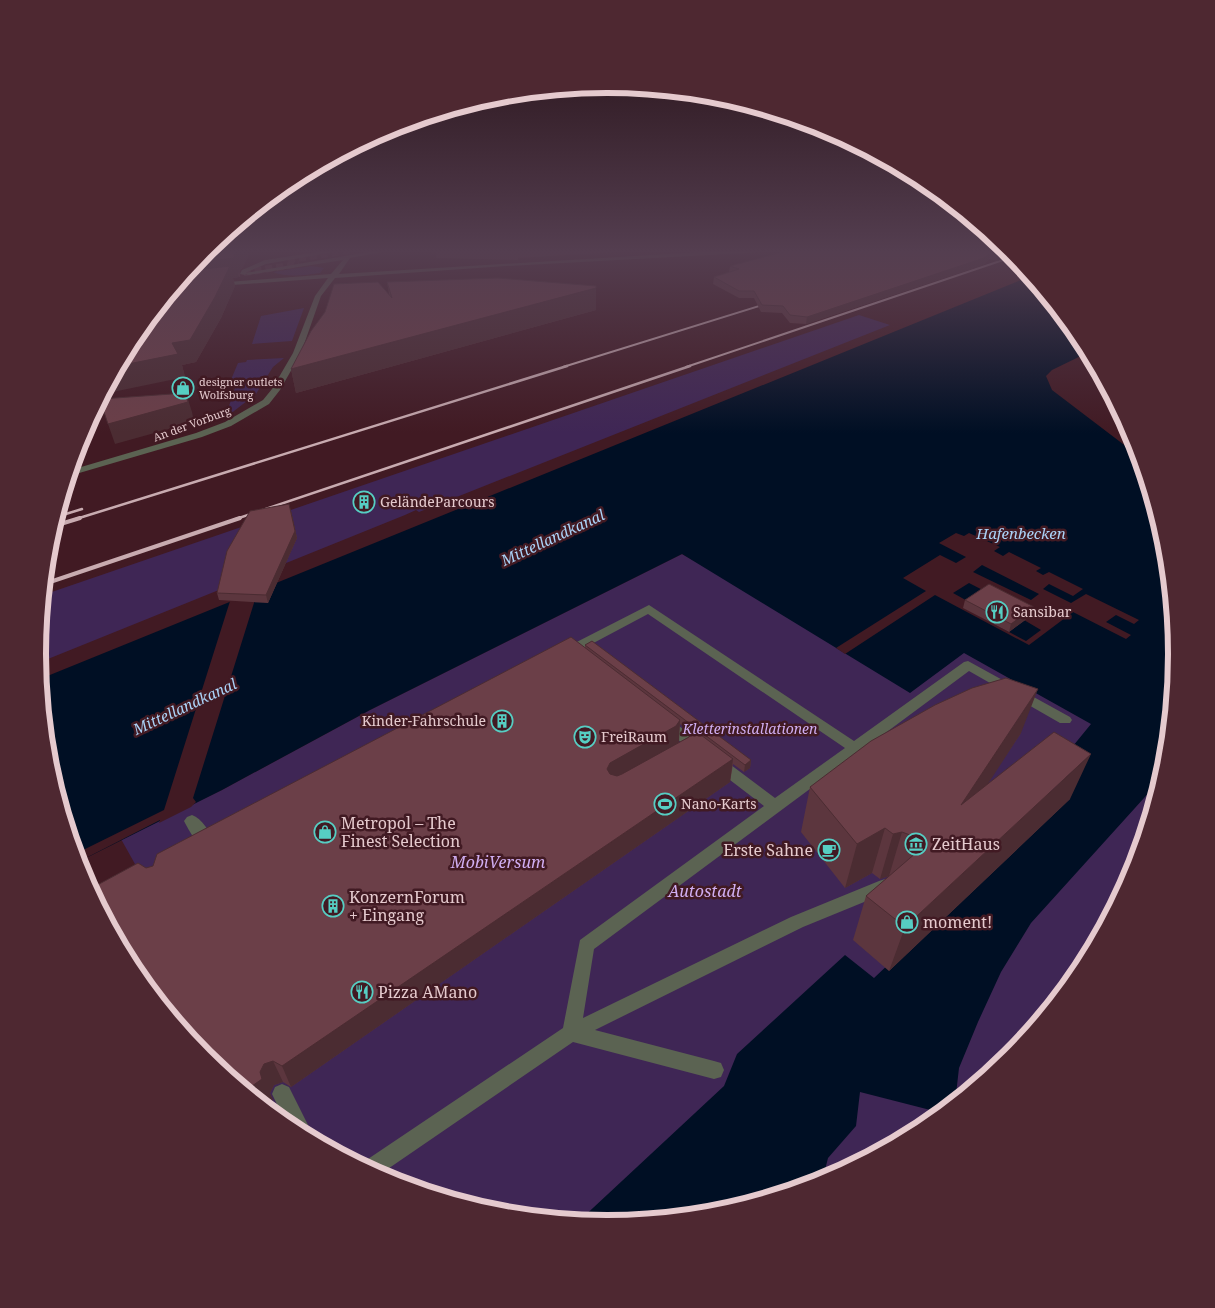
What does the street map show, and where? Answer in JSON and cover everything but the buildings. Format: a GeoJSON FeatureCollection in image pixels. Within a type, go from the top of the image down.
{"type":"FeatureCollection","features":[{"type":"Feature","properties":{"kind":"street","name":"An der Vorburg"},"geometry":{"type":"LineString","coordinates":[[77,471],[199,435],[228,424],[266,402],[276,390],[297,353],[312,311]]}},
{"type":"Feature","properties":{"kind":"street"},"geometry":{"type":"LineString","coordinates":[[554,659],[649,609],[856,749]]}},
{"type":"Feature","properties":{"kind":"street"},"geometry":{"type":"LineString","coordinates":[[571,650],[583,659]]}},
{"type":"Feature","properties":{"kind":"street"},"geometry":{"type":"LineString","coordinates":[[571,1033],[586,945],[856,749],[968,665],[1065,720]]}},
{"type":"Feature","properties":{"kind":"street"},"geometry":{"type":"LineString","coordinates":[[656,716],[776,807]]}},
{"type":"Feature","properties":{"kind":"street"},"geometry":{"type":"LineString","coordinates":[[681,754],[689,741]]}},
{"type":"Feature","properties":{"kind":"street"},"geometry":{"type":"LineString","coordinates":[[190,850],[213,839],[192,821]]}},
{"type":"Feature","properties":{"kind":"street"},"geometry":{"type":"LineString","coordinates":[[376,1165],[571,1033],[797,922],[888,885]]}},
{"type":"Feature","properties":{"kind":"street"},"geometry":{"type":"LineString","coordinates":[[571,1033],[714,1070]]}},
{"type":"Feature","properties":{"kind":"street"},"geometry":{"type":"LineString","coordinates":[[282,1094],[296,1121]]}},
{"type":"Feature","properties":{"kind":"green space"},"geometry":{"type":"Polygon","coordinates":[[[288,311],[303,311],[292,341],[252,344],[261,316],[288,311]]]}},
{"type":"Feature","properties":{"kind":"green space"},"geometry":{"type":"Polygon","coordinates":[[[859,315],[890,325],[419,512],[416,510],[46,660],[50,593],[859,315]]]}},
{"type":"Feature","properties":{"kind":"green space"},"geometry":{"type":"Polygon","coordinates":[[[284,358],[273,367],[256,394],[225,418],[237,382],[230,382],[238,363],[246,362],[247,360],[284,358]]]}},
{"type":"Feature","properties":{"kind":"green space","name":"Autostadt"},"geometry":{"type":"Polygon","coordinates":[[[1021,406],[1160,750],[1150,799],[1139,834],[1126,869],[1094,935],[1053,996],[1004,1051],[978,1076],[919,1121],[888,1140],[822,1173],[788,1185],[753,1196],[681,1210],[644,1214],[571,1214],[534,1210],[462,1196],[393,1173],[359,1157],[296,1121],[266,1099],[237,1076],[196,1035],[140,873],[121,839],[222,790],[370,710],[682,554],[714,572],[1021,406]]]}},
{"type":"Feature","properties":{"kind":"water"},"geometry":{"type":"Polygon","coordinates":[[[945,311],[1053,312],[1082,355],[1052,370],[1046,376],[1052,390],[1130,449],[1150,509],[1164,581],[1168,617],[1168,691],[1164,727],[1152,789],[1031,923],[1001,972],[978,1022],[959,1068],[956,1093],[933,1111],[860,1092],[856,1126],[828,1158],[825,1172],[753,1196],[681,1210],[644,1214],[586,1214],[724,1086],[737,1054],[845,955],[874,978],[1059,803],[1073,746],[1091,724],[964,653],[910,693],[682,554],[370,710],[222,790],[85,858],[65,799],[57,763],[51,727],[47,676],[945,311]]]}},
{"type":"Feature","properties":{"kind":"pier"},"geometry":{"type":"Polygon","coordinates":[[[956,533],[964,536],[969,533],[1000,547],[994,551],[1003,556],[1009,552],[1041,568],[1036,571],[1043,575],[1049,572],[1083,589],[1073,596],[1049,584],[1043,589],[1071,603],[1086,594],[1139,620],[1134,624],[1116,615],[1106,622],[1131,635],[1126,639],[1073,612],[1029,645],[935,595],[845,654],[836,648],[926,591],[903,578],[940,555],[956,563],[966,557],[939,543],[956,533]],[[982,565],[973,572],[1031,600],[1039,594],[982,565]],[[969,583],[953,593],[971,603],[964,608],[1026,641],[1041,630],[1024,620],[1031,615],[969,583]]]}},
{"type":"Feature","properties":{"kind":"pier"},"geometry":{"type":"Polygon","coordinates":[[[259,587],[193,798],[196,802],[191,807],[159,823],[160,820],[85,858],[82,850],[164,810],[231,598],[259,587]]]}},
{"type":"Feature","properties":{"kind":"railway"},"geometry":{"type":"LineString","coordinates":[[563,367],[743,311]]}},
{"type":"Feature","properties":{"kind":"railway"},"geometry":{"type":"LineString","coordinates":[[686,367],[852,311]]}},
{"type":"Feature","properties":{"kind":"railway"},"geometry":{"type":"LineString","coordinates":[[76,519],[567,366]]}},
{"type":"Feature","properties":{"kind":"railway"},"geometry":{"type":"LineString","coordinates":[[236,519],[690,366]]}},
{"type":"Feature","properties":{"kind":"railway"},"geometry":{"type":"LineString","coordinates":[[64,515],[82,509]]}},
{"type":"Feature","properties":{"kind":"railway"},"geometry":{"type":"LineString","coordinates":[[62,524],[80,518]]}},
{"type":"Feature","properties":{"kind":"railway"},"geometry":{"type":"LineString","coordinates":[[51,582],[240,518]]}},
{"type":"Feature","properties":{"kind":"place","name":"designer outlets Wolfsburg"},"geometry":{"type":"Point","coordinates":[183,388]}},
{"type":"Feature","properties":{"kind":"place","name":"GeländeParcours"},"geometry":{"type":"Point","coordinates":[364,502]}},
{"type":"Feature","properties":{"kind":"place","name":"Sansibar"},"geometry":{"type":"Point","coordinates":[997,612]}},
{"type":"Feature","properties":{"kind":"place","name":"Kinder-Fahrschule"},"geometry":{"type":"Point","coordinates":[502,721]}},
{"type":"Feature","properties":{"kind":"place","name":"FreiRaum"},"geometry":{"type":"Point","coordinates":[585,737]}},
{"type":"Feature","properties":{"kind":"place","name":"Nano-Karts"},"geometry":{"type":"Point","coordinates":[665,804]}},
{"type":"Feature","properties":{"kind":"place","name":"Metropol – The Finest Selection"},"geometry":{"type":"Point","coordinates":[325,832]}},
{"type":"Feature","properties":{"kind":"place","name":"ZeitHaus"},"geometry":{"type":"Point","coordinates":[916,844]}},
{"type":"Feature","properties":{"kind":"place","name":"Erste Sahne"},"geometry":{"type":"Point","coordinates":[829,850]}},
{"type":"Feature","properties":{"kind":"place","name":"KonzernForum + Eingang"},"geometry":{"type":"Point","coordinates":[333,906]}},
{"type":"Feature","properties":{"kind":"place","name":"moment!"},"geometry":{"type":"Point","coordinates":[907,922]}},
{"type":"Feature","properties":{"kind":"place","name":"Pizza AMano"},"geometry":{"type":"Point","coordinates":[362,992]}},
{"type":"Feature","properties":{"kind":"water label","name":"Hafenbecken"},"geometry":{"type":"Point","coordinates":[1021,534]}},
{"type":"Feature","properties":{"kind":"water label","name":"Mittellandkanal"},"geometry":{"type":"Point","coordinates":[553,538]}},
{"type":"Feature","properties":{"kind":"water label","name":"Mittellandkanal"},"geometry":{"type":"Point","coordinates":[185,707]}},
{"type":"Feature","properties":{"kind":"park label","name":"Kletterinstallationen"},"geometry":{"type":"Point","coordinates":[750,729]}},
{"type":"Feature","properties":{"kind":"park label","name":"MobiVersum"},"geometry":{"type":"Point","coordinates":[498,862]}}]}
